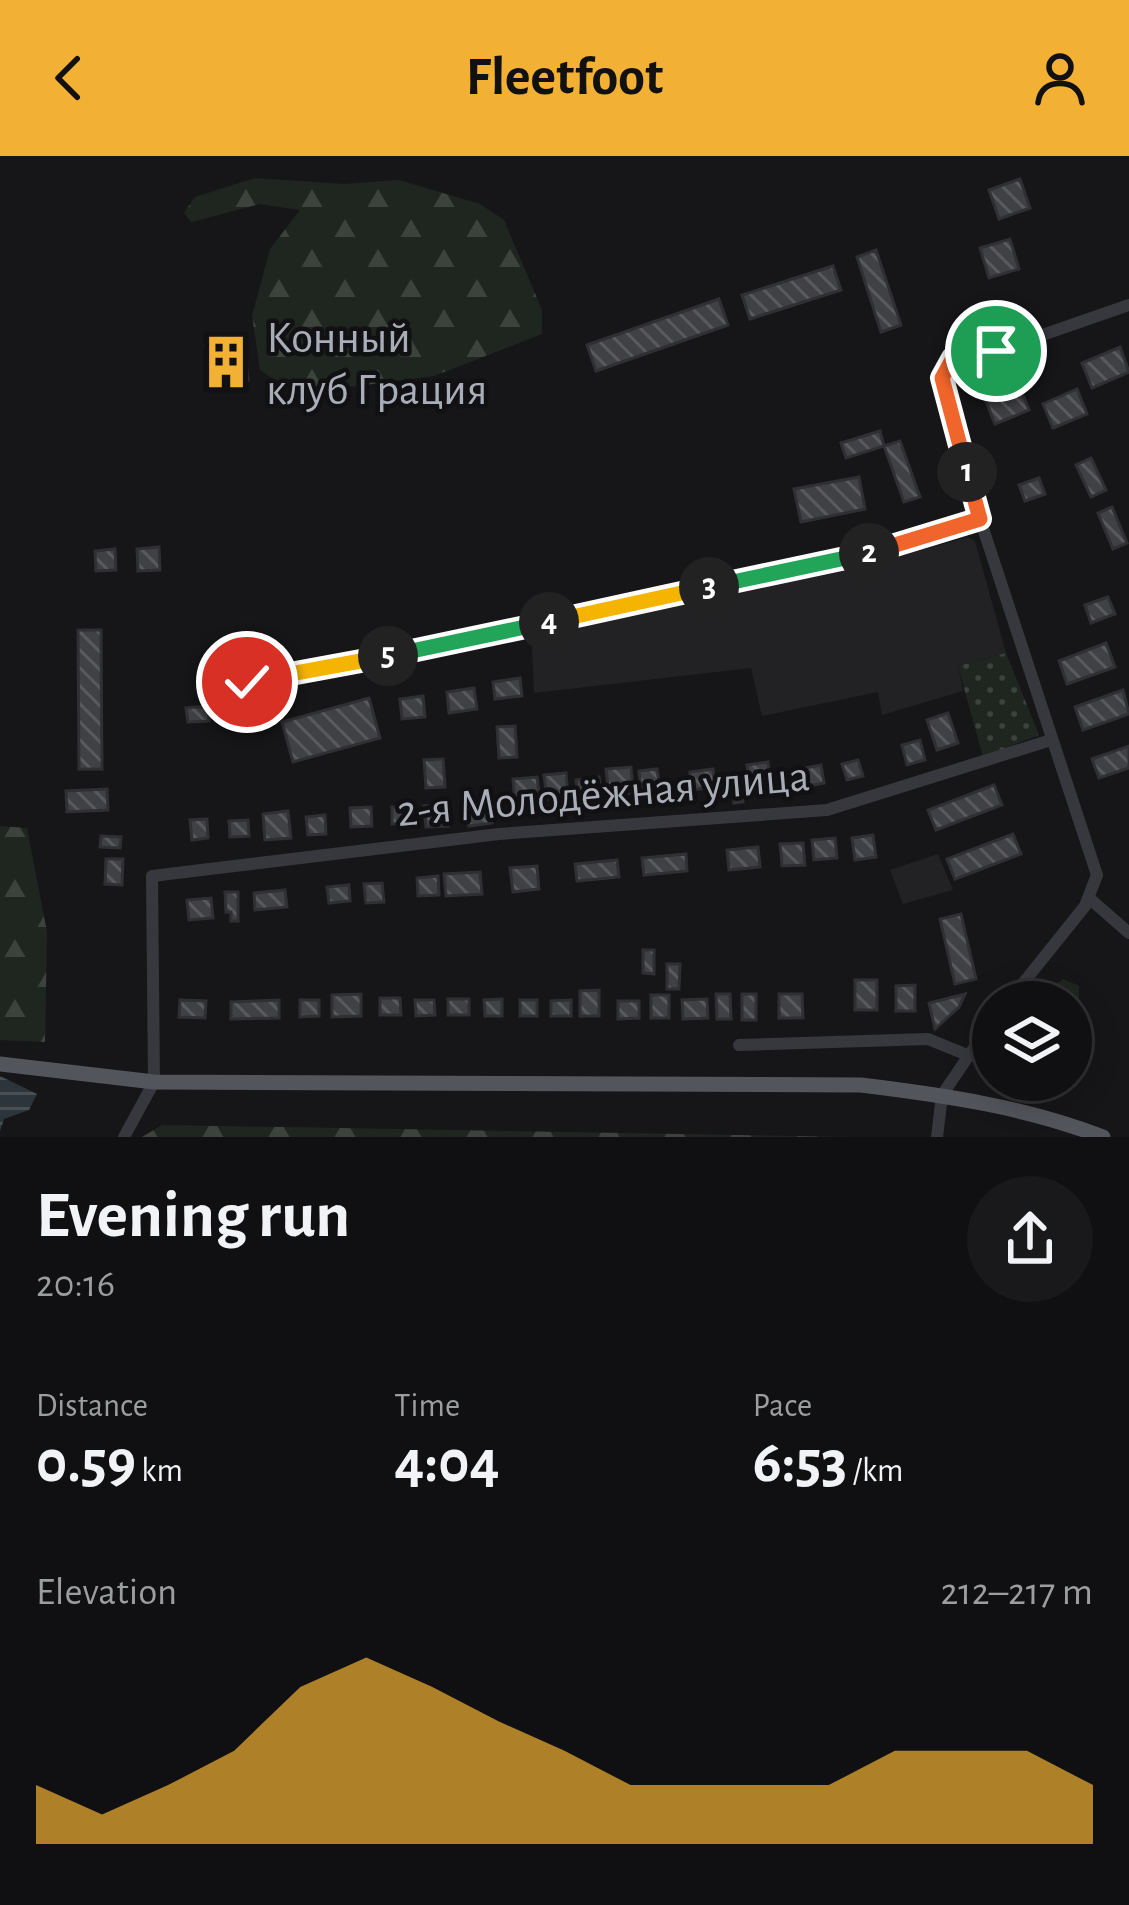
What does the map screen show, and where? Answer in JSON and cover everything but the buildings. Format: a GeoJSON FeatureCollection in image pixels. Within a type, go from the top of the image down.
{"type":"FeatureCollection","features":[{"type":"Feature","properties":{"kind":"main road"},"geometry":{"type":"LineString","coordinates":[[0,1064],[154,1082],[861,1085],[942,1095],[1066,1123],[1103,1137]]}},
{"type":"Feature","properties":{"kind":"street"},"geometry":{"type":"LineString","coordinates":[[1024,981],[1089,898],[1097,875],[980,519],[942,378],[953,358],[996,351],[1129,305]]}},
{"type":"Feature","properties":{"kind":"street"},"geometry":{"type":"LineString","coordinates":[[224,669],[247,682],[452,644],[858,556],[980,519]]}},
{"type":"Feature","properties":{"kind":"street","name":"2-я Молодёжная улица"},"geometry":{"type":"LineString","coordinates":[[154,1082],[152,876],[500,834],[827,810],[1051,740]]}},
{"type":"Feature","properties":{"kind":"street"},"geometry":{"type":"LineString","coordinates":[[1089,898],[1129,933]]}},
{"type":"Feature","properties":{"kind":"street"},"geometry":{"type":"LineString","coordinates":[[739,1045],[928,1039],[965,1054]]}},
{"type":"Feature","properties":{"kind":"street"},"geometry":{"type":"LineString","coordinates":[[937,1137],[942,1095],[972,1046]]}},
{"type":"Feature","properties":{"kind":"street"},"geometry":{"type":"LineString","coordinates":[[124,1137],[154,1082]]}},
{"type":"Feature","properties":{"kind":"shaded area"},"geometry":{"type":"Polygon","coordinates":[[[968,537],[975,541],[1006,653],[958,666],[963,691],[882,715],[878,692],[762,716],[751,668],[534,693],[531,626],[850,570],[968,537]]]}},
{"type":"Feature","properties":{"kind":"shaded area"},"geometry":{"type":"Polygon","coordinates":[[[938,854],[953,890],[903,904],[890,870],[938,854]]]}},
{"type":"Feature","properties":{"kind":"shaded area"},"geometry":{"type":"Polygon","coordinates":[[[0,1076],[37,1094],[29,1110],[4,1119],[0,1131],[0,1076]]]}},
{"type":"Feature","properties":{"kind":"green space"},"geometry":{"type":"Polygon","coordinates":[[[255,178],[344,184],[399,180],[480,204],[504,220],[542,310],[542,334],[434,376],[296,394],[260,370],[252,316],[270,249],[300,210],[260,204],[191,222],[184,213],[195,197],[255,178]]]}},
{"type":"Feature","properties":{"kind":"green space"},"geometry":{"type":"Polygon","coordinates":[[[1006,653],[1039,735],[983,757],[958,666],[1006,653]]]}},
{"type":"Feature","properties":{"kind":"green space"},"geometry":{"type":"Polygon","coordinates":[[[0,826],[27,828],[47,932],[45,1042],[0,1040],[0,826]]]}},
{"type":"Feature","properties":{"kind":"green space"},"geometry":{"type":"Polygon","coordinates":[[[162,1125],[848,1137],[142,1137],[162,1125]]]}},
{"type":"Feature","properties":{"kind":"place","name":"Конный клуб Грация"},"geometry":{"type":"Point","coordinates":[226,362]}},
{"type":"Feature","properties":{"kind":"route"},"geometry":{"type":"LineString","coordinates":[[247,682],[452,644],[858,556],[980,519],[942,378],[953,358],[996,351]]}}]}
